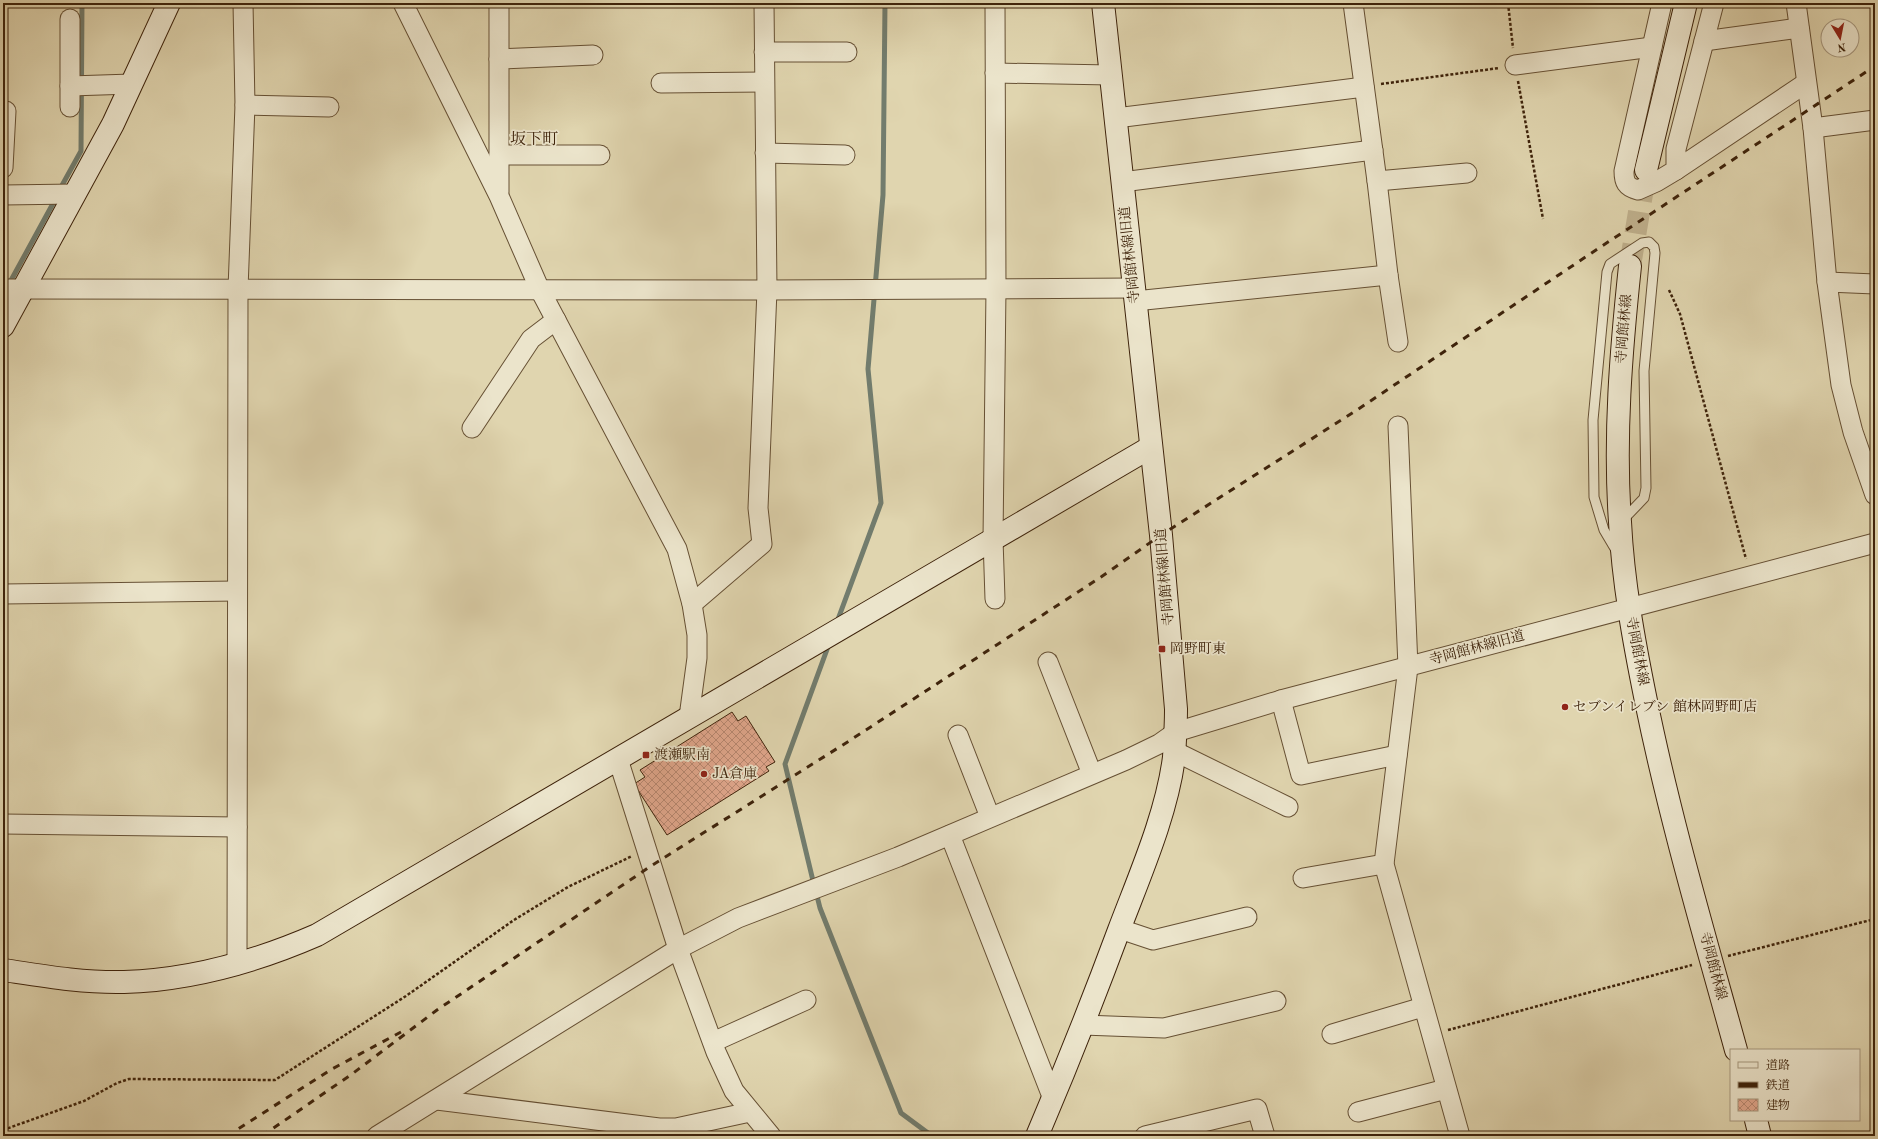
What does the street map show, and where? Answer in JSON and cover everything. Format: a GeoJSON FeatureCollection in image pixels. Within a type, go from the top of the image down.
{"type":"FeatureCollection","features":[{"type":"Feature","properties":{"kind":"street"},"geometry":{"type":"LineString","coordinates":[[3,326],[13,289],[75,194],[113,124],[169,3]]}},
{"type":"Feature","properties":{"kind":"street"},"geometry":{"type":"LineString","coordinates":[[236,965],[238,289],[245,105],[243,3]]}},
{"type":"Feature","properties":{"kind":"street"},"geometry":{"type":"LineString","coordinates":[[403,3],[499,196],[540,290],[677,549],[692,604],[697,635],[697,658],[689,716]]}},
{"type":"Feature","properties":{"kind":"street"},"geometry":{"type":"LineString","coordinates":[[499,3],[499,196]]}},
{"type":"Feature","properties":{"kind":"street"},"geometry":{"type":"LineString","coordinates":[[692,604],[762,544],[758,508],[767,290],[764,3]]}},
{"type":"Feature","properties":{"kind":"street"},"geometry":{"type":"LineString","coordinates":[[995,3],[996,289],[993,539],[996,599]]}},
{"type":"Feature","properties":{"kind":"street","name":"寺岡館林線旧道"},"geometry":{"type":"LineString","coordinates":[[1103,3],[1169,627],[1176,709],[1175,742],[1281,700],[1875,543]]}},
{"type":"Feature","properties":{"kind":"street"},"geometry":{"type":"LineString","coordinates":[[1353,3],[1378,181],[1388,275],[1398,342]]}},
{"type":"Feature","properties":{"kind":"street"},"geometry":{"type":"LineString","coordinates":[[1662,3],[1624,171],[1624,181],[1630,188],[1638,190],[1656,182],[1806,83]]}},
{"type":"Feature","properties":{"kind":"street"},"geometry":{"type":"LineString","coordinates":[[1646,170],[1686,3]]}},
{"type":"Feature","properties":{"kind":"street"},"geometry":{"type":"LineString","coordinates":[[1676,170],[1676,149],[1714,3]]}},
{"type":"Feature","properties":{"kind":"street"},"geometry":{"type":"LineString","coordinates":[[1796,3],[1813,128],[1827,282],[1841,385],[1853,432],[1875,495]]}},
{"type":"Feature","properties":{"kind":"street"},"geometry":{"type":"LineString","coordinates":[[70,19],[70,107]]}},
{"type":"Feature","properties":{"kind":"street"},"geometry":{"type":"LineString","coordinates":[[1704,41],[1799,28]]}},
{"type":"Feature","properties":{"kind":"street"},"geometry":{"type":"LineString","coordinates":[[1515,65],[1652,46]]}},
{"type":"Feature","properties":{"kind":"street"},"geometry":{"type":"LineString","coordinates":[[764,52],[847,52]]}},
{"type":"Feature","properties":{"kind":"street"},"geometry":{"type":"LineString","coordinates":[[499,59],[593,55]]}},
{"type":"Feature","properties":{"kind":"street"},"geometry":{"type":"LineString","coordinates":[[995,73],[1111,75]]}},
{"type":"Feature","properties":{"kind":"street"},"geometry":{"type":"LineString","coordinates":[[661,83],[764,82]]}},
{"type":"Feature","properties":{"kind":"street"},"geometry":{"type":"LineString","coordinates":[[70,86],[132,84]]}},
{"type":"Feature","properties":{"kind":"street"},"geometry":{"type":"LineString","coordinates":[[1116,118],[1364,87]]}},
{"type":"Feature","properties":{"kind":"street"},"geometry":{"type":"LineString","coordinates":[[245,105],[329,107]]}},
{"type":"Feature","properties":{"kind":"street"},"geometry":{"type":"LineString","coordinates":[[3,168],[6,111]]}},
{"type":"Feature","properties":{"kind":"street"},"geometry":{"type":"LineString","coordinates":[[1813,128],[1875,120]]}},
{"type":"Feature","properties":{"kind":"street"},"geometry":{"type":"LineString","coordinates":[[1122,182],[1373,150]]}},
{"type":"Feature","properties":{"kind":"street"},"geometry":{"type":"LineString","coordinates":[[765,154],[845,155]]}},
{"type":"Feature","properties":{"kind":"street"},"geometry":{"type":"LineString","coordinates":[[499,155],[600,155]]}},
{"type":"Feature","properties":{"kind":"street"},"geometry":{"type":"LineString","coordinates":[[1378,181],[1467,173]]}},
{"type":"Feature","properties":{"kind":"street"},"geometry":{"type":"LineString","coordinates":[[3,195],[75,194]]}},
{"type":"Feature","properties":{"kind":"street","name":"寺岡館林線"},"geometry":{"type":"LineString","coordinates":[[1630,266],[1623,333],[1619,396],[1618,451],[1620,523],[1629,608],[1653,733],[1670,811],[1736,1049]]}},
{"type":"Feature","properties":{"kind":"street"},"geometry":{"type":"LineString","coordinates":[[13,289],[996,289],[1134,294],[1388,275]]}},
{"type":"Feature","properties":{"kind":"street"},"geometry":{"type":"LineString","coordinates":[[1827,282],[1875,284]]}},
{"type":"Feature","properties":{"kind":"street"},"geometry":{"type":"LineString","coordinates":[[472,428],[531,339],[556,320]]}},
{"type":"Feature","properties":{"kind":"street"},"geometry":{"type":"LineString","coordinates":[[1398,426],[1408,667],[1384,864],[1460,1136]]}},
{"type":"Feature","properties":{"kind":"street"},"geometry":{"type":"LineString","coordinates":[[3,970],[73,980],[123,982],[174,978],[236,965],[274,954],[317,936],[689,716],[1151,447]]}},
{"type":"Feature","properties":{"kind":"street"},"geometry":{"type":"LineString","coordinates":[[3,594],[237,591]]}},
{"type":"Feature","properties":{"kind":"street"},"geometry":{"type":"LineString","coordinates":[[1048,662],[1092,774]]}},
{"type":"Feature","properties":{"kind":"street"},"geometry":{"type":"LineString","coordinates":[[1281,700],[1301,774],[1397,755]]}},
{"type":"Feature","properties":{"kind":"street"},"geometry":{"type":"LineString","coordinates":[[958,735],[990,817]]}},
{"type":"Feature","properties":{"kind":"street"},"geometry":{"type":"LineString","coordinates":[[1037,1136],[1083,1025],[1154,836],[1168,785],[1175,742]]}},
{"type":"Feature","properties":{"kind":"street"},"geometry":{"type":"LineString","coordinates":[[377,1136],[437,1100],[497,1060],[678,949],[738,918],[898,857],[1126,760],[1159,744],[1175,742],[1288,807]]}},
{"type":"Feature","properties":{"kind":"street"},"geometry":{"type":"LineString","coordinates":[[618,759],[678,949],[713,1042],[734,1091],[771,1136]]}},
{"type":"Feature","properties":{"kind":"street"},"geometry":{"type":"LineString","coordinates":[[3,824],[237,827]]}},
{"type":"Feature","properties":{"kind":"street"},"geometry":{"type":"LineString","coordinates":[[950,835],[1053,1099]]}},
{"type":"Feature","properties":{"kind":"street"},"geometry":{"type":"LineString","coordinates":[[1303,878],[1384,864]]}},
{"type":"Feature","properties":{"kind":"street"},"geometry":{"type":"LineString","coordinates":[[1120,928],[1153,940],[1247,917]]}},
{"type":"Feature","properties":{"kind":"street"},"geometry":{"type":"LineString","coordinates":[[713,1042],[806,1000]]}},
{"type":"Feature","properties":{"kind":"street"},"geometry":{"type":"LineString","coordinates":[[1083,1025],[1164,1028],[1276,1001]]}},
{"type":"Feature","properties":{"kind":"street"},"geometry":{"type":"LineString","coordinates":[[1332,1034],[1423,1007]]}},
{"type":"Feature","properties":{"kind":"street"},"geometry":{"type":"LineString","coordinates":[[1358,1112],[1446,1088]]}},
{"type":"Feature","properties":{"kind":"street"},"geometry":{"type":"LineString","coordinates":[[437,1100],[659,1132],[750,1112]]}},
{"type":"Feature","properties":{"kind":"street"},"geometry":{"type":"LineString","coordinates":[[1145,1136],[1257,1108],[1265,1136]]}},
{"type":"Feature","properties":{"kind":"street"},"geometry":{"type":"LineString","coordinates":[[1756,1121],[1760,1136]]}},
{"type":"Feature","properties":{"kind":"lane"},"geometry":{"type":"LineString","coordinates":[[1620,523],[1642,502],[1646,488],[1644,371],[1655,253],[1654,247],[1649,242],[1642,243],[1610,264],[1607,272],[1593,420],[1594,497],[1610,542],[1623,562]]}},
{"type":"Feature","properties":{"kind":"path"},"geometry":{"type":"LineString","coordinates":[[1508,3],[1515,65],[1543,219]]}},
{"type":"Feature","properties":{"kind":"path"},"geometry":{"type":"LineString","coordinates":[[1364,87],[1515,65]]}},
{"type":"Feature","properties":{"kind":"path"},"geometry":{"type":"LineString","coordinates":[[1669,290],[1680,314],[1750,575]]}},
{"type":"Feature","properties":{"kind":"path"},"geometry":{"type":"LineString","coordinates":[[3,1130],[84,1101],[117,1083],[129,1079],[275,1080],[406,996],[521,916],[568,887],[646,848]]}},
{"type":"Feature","properties":{"kind":"path"},"geometry":{"type":"LineString","coordinates":[[1431,1034],[1711,960],[1875,919]]}},
{"type":"Feature","properties":{"kind":"building","name":"JA倉庫"},"geometry":{"type":"Polygon","coordinates":[[[732,712],[738,721],[746,716],[775,762],[766,767],[769,771],[667,835],[634,784],[645,777],[640,770],[732,712]]]}},
{"type":"Feature","properties":{"kind":"waterway"},"geometry":{"type":"LineString","coordinates":[[60,189],[81,151],[82,3]]}},
{"type":"Feature","properties":{"kind":"waterway"},"geometry":{"type":"LineString","coordinates":[[837,622],[881,503],[868,369],[883,195],[885,3]]}},
{"type":"Feature","properties":{"kind":"waterway"},"geometry":{"type":"LineString","coordinates":[[9,284],[56,198]]}},
{"type":"Feature","properties":{"kind":"waterway"},"geometry":{"type":"LineString","coordinates":[[814,885],[785,764],[829,644]]}},
{"type":"Feature","properties":{"kind":"waterway"},"geometry":{"type":"LineString","coordinates":[[816,892],[820,908],[901,1113],[932,1136]]}},
{"type":"Feature","properties":{"kind":"tunnel"},"geometry":{"type":"LineString","coordinates":[[1630,266],[1646,170]]}},
{"type":"Feature","properties":{"kind":"railway"},"geometry":{"type":"LineString","coordinates":[[262,1136],[352,1074],[437,1010],[651,866],[849,741],[1101,577],[1161,535],[1357,410],[1875,66]]}},
{"type":"Feature","properties":{"kind":"railway"},"geometry":{"type":"LineString","coordinates":[[227,1136],[332,1069],[401,1032]]}},
{"type":"Feature","properties":{"kind":"place","name":"岡野町東"},"geometry":{"type":"Point","coordinates":[1162,649]}},
{"type":"Feature","properties":{"kind":"place","name":"セブンイレブン 館林岡野町店"},"geometry":{"type":"Point","coordinates":[1565,707]}},
{"type":"Feature","properties":{"kind":"place","name":"渡瀬駅南"},"geometry":{"type":"Point","coordinates":[646,755]}},
{"type":"Feature","properties":{"kind":"place","name":"JA倉庫"},"geometry":{"type":"Point","coordinates":[704,774]}},
{"type":"Feature","properties":{"kind":"district","name":"坂下町"},"geometry":{"type":"Point","coordinates":[534,140]}}]}
